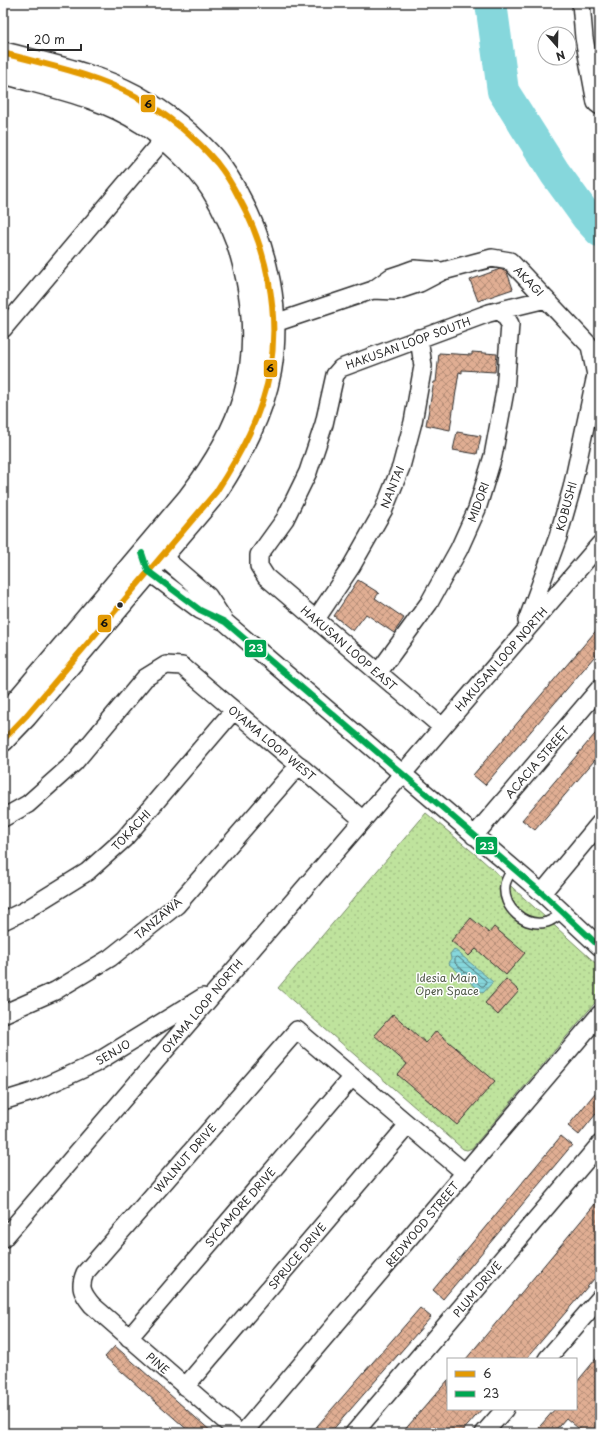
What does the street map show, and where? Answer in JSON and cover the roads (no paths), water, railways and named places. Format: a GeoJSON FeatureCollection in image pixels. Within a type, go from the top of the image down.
{"type":"FeatureCollection","features":[{"type":"Feature","properties":{"kind":"street"},"geometry":{"type":"LineString","coordinates":[[581,3],[584,38],[596,103],[600,106]]}},
{"type":"Feature","properties":{"kind":"street"},"geometry":{"type":"LineString","coordinates":[[3,53],[84,76],[134,96],[170,131]]}},
{"type":"Feature","properties":{"kind":"street"},"geometry":{"type":"LineString","coordinates":[[3,72],[102,102],[141,122],[170,131],[204,149],[229,179],[246,210],[259,243],[268,273],[264,327],[273,347],[270,372],[263,399],[241,450],[216,492],[3,715]]}},
{"type":"Feature","properties":{"kind":"street"},"geometry":{"type":"LineString","coordinates":[[3,329],[170,131]]}},
{"type":"Feature","properties":{"kind":"street","name":"AKAGI"},"geometry":{"type":"LineString","coordinates":[[264,327],[374,290],[396,291],[420,283],[442,271],[492,258],[510,261],[590,346],[598,376]]}},
{"type":"Feature","properties":{"kind":"street","name":"HAKUSAN LOOP SOUTH"},"geometry":{"type":"LineString","coordinates":[[259,566],[259,555],[285,519],[308,472],[324,424],[335,375],[340,368],[489,313],[546,299]]}},
{"type":"Feature","properties":{"kind":"street","name":"MIDORI"},"geometry":{"type":"LineString","coordinates":[[378,672],[429,603],[459,549],[477,509],[493,456],[504,391],[510,324],[501,310]]}},
{"type":"Feature","properties":{"kind":"street","name":"NANTAI"},"geometry":{"type":"LineString","coordinates":[[316,619],[351,567],[384,509],[401,467],[413,422],[423,366],[419,338]]}},
{"type":"Feature","properties":{"kind":"street","name":"KOBUSHI"},"geometry":{"type":"LineString","coordinates":[[523,632],[558,537],[572,488],[598,376]]}},
{"type":"Feature","properties":{"kind":"street","name":"HAKUSAN LOOP NORTH"},"geometry":{"type":"LineString","coordinates":[[402,774],[600,544]]}},
{"type":"Feature","properties":{"kind":"street"},"geometry":{"type":"LineString","coordinates":[[150,560],[200,610],[225,622],[599,943]]}},
{"type":"Feature","properties":{"kind":"street"},"geometry":{"type":"LineString","coordinates":[[3,740],[26,716],[150,560]]}},
{"type":"Feature","properties":{"kind":"street","name":"HAKUSAN LOOP EAST"},"geometry":{"type":"LineString","coordinates":[[259,566],[266,577],[442,728]]}},
{"type":"Feature","properties":{"kind":"street","name":"OYAMA LOOP WEST"},"geometry":{"type":"LineString","coordinates":[[3,818],[28,804],[74,763],[145,678],[166,665],[182,666],[363,820]]}},
{"type":"Feature","properties":{"kind":"street","name":"ACACIA STREET"},"geometry":{"type":"LineString","coordinates":[[474,836],[600,688]]}},
{"type":"Feature","properties":{"kind":"street","name":"TOKACHI"},"geometry":{"type":"LineString","coordinates":[[3,921],[24,911],[87,872],[124,840],[234,710]]}},
{"type":"Feature","properties":{"kind":"street","name":"TANZAWA"},"geometry":{"type":"LineString","coordinates":[[3,1014],[56,991],[110,958],[177,905],[299,765]]}},
{"type":"Feature","properties":{"kind":"street","name":"OYAMA LOOP NORTH"},"geometry":{"type":"LineString","coordinates":[[3,1239],[402,774]]}},
{"type":"Feature","properties":{"kind":"street"},"geometry":{"type":"LineString","coordinates":[[542,893],[600,824]]}},
{"type":"Feature","properties":{"kind":"street","name":"SENJO"},"geometry":{"type":"LineString","coordinates":[[3,1100],[32,1092],[94,1064],[217,989]]}},
{"type":"Feature","properties":{"kind":"street","name":"REDWOOD STREET"},"geometry":{"type":"LineString","coordinates":[[243,1433],[600,1014]]}},
{"type":"Feature","properties":{"kind":"street","name":"WALNUT DRIVE"},"geometry":{"type":"LineString","coordinates":[[82,1290],[82,1281],[85,1273],[297,1030],[352,1077]]}},
{"type":"Feature","properties":{"kind":"street"},"geometry":{"type":"LineString","coordinates":[[352,1077],[465,1173]]}},
{"type":"Feature","properties":{"kind":"street","name":"SYCAMORE DRIVE"},"geometry":{"type":"LineString","coordinates":[[129,1338],[352,1077]]}},
{"type":"Feature","properties":{"kind":"street","name":"SPRUCE DRIVE"},"geometry":{"type":"LineString","coordinates":[[185,1386],[408,1125]]}},
{"type":"Feature","properties":{"kind":"street","name":"PLUM DRIVE"},"geometry":{"type":"LineString","coordinates":[[354,1433],[600,1144]]}},
{"type":"Feature","properties":{"kind":"street","name":"PINE"},"geometry":{"type":"LineString","coordinates":[[82,1290],[85,1297],[92,1305],[239,1433]]}},
{"type":"Feature","properties":{"kind":"street"},"geometry":{"type":"LineString","coordinates":[[548,1358],[600,1298]]}},
{"type":"Feature","properties":{"kind":"street"},"geometry":{"type":"LineString","coordinates":[[484,1433],[503,1410]]}},
{"type":"Feature","properties":{"kind":"lane"},"geometry":{"type":"LineString","coordinates":[[513,868],[508,876],[505,886],[505,895],[508,904],[520,918],[528,922],[547,922],[563,912]]}},
{"type":"Feature","properties":{"kind":"water"},"geometry":{"type":"Polygon","coordinates":[[[454,949],[493,982],[483,993],[449,964],[451,959],[450,954],[454,949]]]}},
{"type":"Feature","properties":{"kind":"waterway"},"geometry":{"type":"LineString","coordinates":[[491,3],[503,91],[555,173],[587,217],[600,231]]}},
{"type":"Feature","properties":{"kind":"park label","name":"Idesia Main Open Space"},"geometry":{"type":"Point","coordinates":[447,983]}}]}
